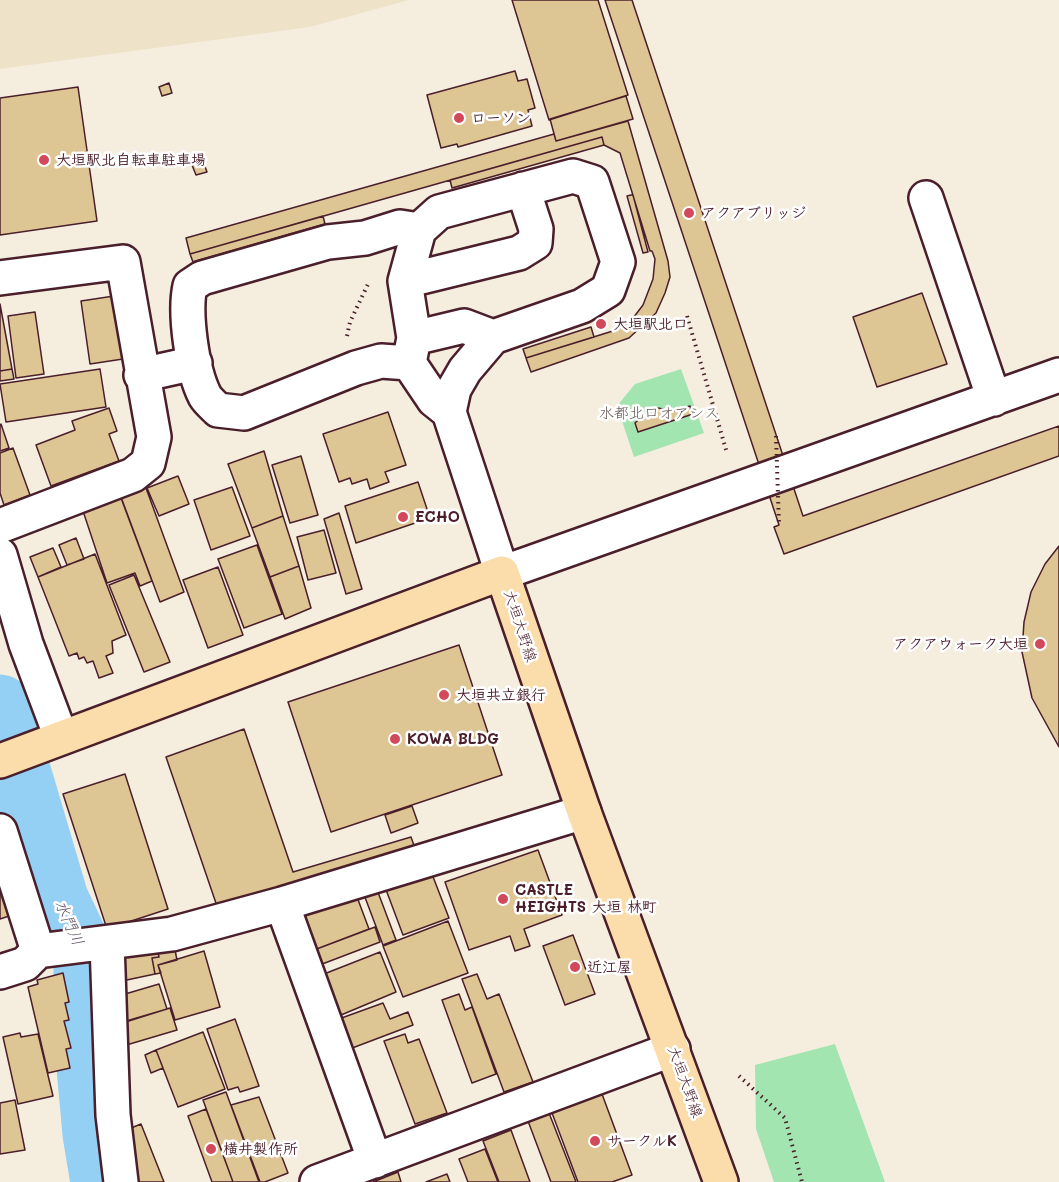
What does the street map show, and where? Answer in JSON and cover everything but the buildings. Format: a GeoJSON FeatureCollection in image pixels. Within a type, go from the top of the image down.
{"type":"FeatureCollection","features":[{"type":"Feature","properties":{"kind":"main road","name":"大垣大野線"},"geometry":{"type":"LineString","coordinates":[[0,761],[502,573],[584,812],[721,1182]]}},
{"type":"Feature","properties":{"kind":"street"},"geometry":{"type":"LineString","coordinates":[[448,412],[454,389],[465,370],[493,337],[582,306],[608,290],[618,262],[592,182],[573,176],[439,212],[419,230],[405,281],[412,350],[434,400],[448,412],[502,573],[1059,375]]}},
{"type":"Feature","properties":{"kind":"street"},"geometry":{"type":"LineString","coordinates":[[405,281],[519,253],[535,243],[536,229],[523,189]]}},
{"type":"Feature","properties":{"kind":"street"},"geometry":{"type":"LineString","coordinates":[[926,198],[994,399]]}},
{"type":"Feature","properties":{"kind":"street"},"geometry":{"type":"LineString","coordinates":[[419,230],[400,227],[365,238],[328,242],[202,278],[190,286],[187,300],[195,363],[206,397],[218,410],[244,413],[356,368],[412,350],[464,326],[493,337]]}},
{"type":"Feature","properties":{"kind":"street"},"geometry":{"type":"LineString","coordinates":[[0,278],[123,262],[141,375],[154,437],[148,462],[133,475],[0,525]]}},
{"type":"Feature","properties":{"kind":"street"},"geometry":{"type":"LineString","coordinates":[[141,375],[195,363]]}},
{"type":"Feature","properties":{"kind":"street"},"geometry":{"type":"LineString","coordinates":[[0,555],[55,739]]}},
{"type":"Feature","properties":{"kind":"street"},"geometry":{"type":"LineString","coordinates":[[0,972],[25,964],[44,950],[172,934],[282,904],[584,812]]}},
{"type":"Feature","properties":{"kind":"street"},"geometry":{"type":"LineString","coordinates":[[0,831],[44,950]]}},
{"type":"Feature","properties":{"kind":"street"},"geometry":{"type":"LineString","coordinates":[[282,904],[375,1161]]}},
{"type":"Feature","properties":{"kind":"street"},"geometry":{"type":"LineString","coordinates":[[102,944],[113,1115],[121,1182]]}},
{"type":"Feature","properties":{"kind":"street"},"geometry":{"type":"LineString","coordinates":[[317,1182],[673,1049]]}},
{"type":"Feature","properties":{"kind":"path"},"geometry":{"type":"LineString","coordinates":[[348,342],[350,322],[374,273]]}},
{"type":"Feature","properties":{"kind":"path"},"geometry":{"type":"LineString","coordinates":[[687,316],[727,453]]}},
{"type":"Feature","properties":{"kind":"path"},"geometry":{"type":"LineString","coordinates":[[776,436],[779,525]]}},
{"type":"Feature","properties":{"kind":"path"},"geometry":{"type":"LineString","coordinates":[[739,1076],[785,1118],[802,1182]]}},
{"type":"Feature","properties":{"kind":"shaded area"},"geometry":{"type":"Polygon","coordinates":[[[0,0],[409,0],[310,27],[0,69],[0,0]]]}},
{"type":"Feature","properties":{"kind":"green space","name":"水都北口オアシス"},"geometry":{"type":"Polygon","coordinates":[[[681,369],[704,433],[634,457],[617,406],[635,384],[681,369]]]}},
{"type":"Feature","properties":{"kind":"green space"},"geometry":{"type":"Polygon","coordinates":[[[835,1044],[885,1182],[774,1182],[756,1129],[755,1065],[835,1044]]]}},
{"type":"Feature","properties":{"kind":"waterway","name":"水門川"},"geometry":{"type":"LineString","coordinates":[[0,706],[57,899],[85,958],[85,1034],[94,1134],[102,1182]]}},
{"type":"Feature","properties":{"kind":"place","name":"ローソン"},"geometry":{"type":"Point","coordinates":[459,118]}},
{"type":"Feature","properties":{"kind":"place","name":"大垣駅北自転車駐車場"},"geometry":{"type":"Point","coordinates":[44,160]}},
{"type":"Feature","properties":{"kind":"place","name":"アクアブリッジ"},"geometry":{"type":"Point","coordinates":[689,213]}},
{"type":"Feature","properties":{"kind":"place","name":"大垣駅北口"},"geometry":{"type":"Point","coordinates":[601,324]}},
{"type":"Feature","properties":{"kind":"place","name":"ECHO"},"geometry":{"type":"Point","coordinates":[403,517]}},
{"type":"Feature","properties":{"kind":"place","name":"アクアウォーク大垣"},"geometry":{"type":"Point","coordinates":[1040,644]}},
{"type":"Feature","properties":{"kind":"place","name":"大垣共立銀行"},"geometry":{"type":"Point","coordinates":[444,695]}},
{"type":"Feature","properties":{"kind":"place","name":"KOWA BLDG"},"geometry":{"type":"Point","coordinates":[395,739]}},
{"type":"Feature","properties":{"kind":"place","name":"CASTLE HEIGHTS 大垣 林町"},"geometry":{"type":"Point","coordinates":[503,899]}},
{"type":"Feature","properties":{"kind":"place","name":"近江屋"},"geometry":{"type":"Point","coordinates":[575,967]}},
{"type":"Feature","properties":{"kind":"place","name":"サークルK"},"geometry":{"type":"Point","coordinates":[595,1141]}},
{"type":"Feature","properties":{"kind":"place","name":"横井製作所"},"geometry":{"type":"Point","coordinates":[211,1149]}}]}
